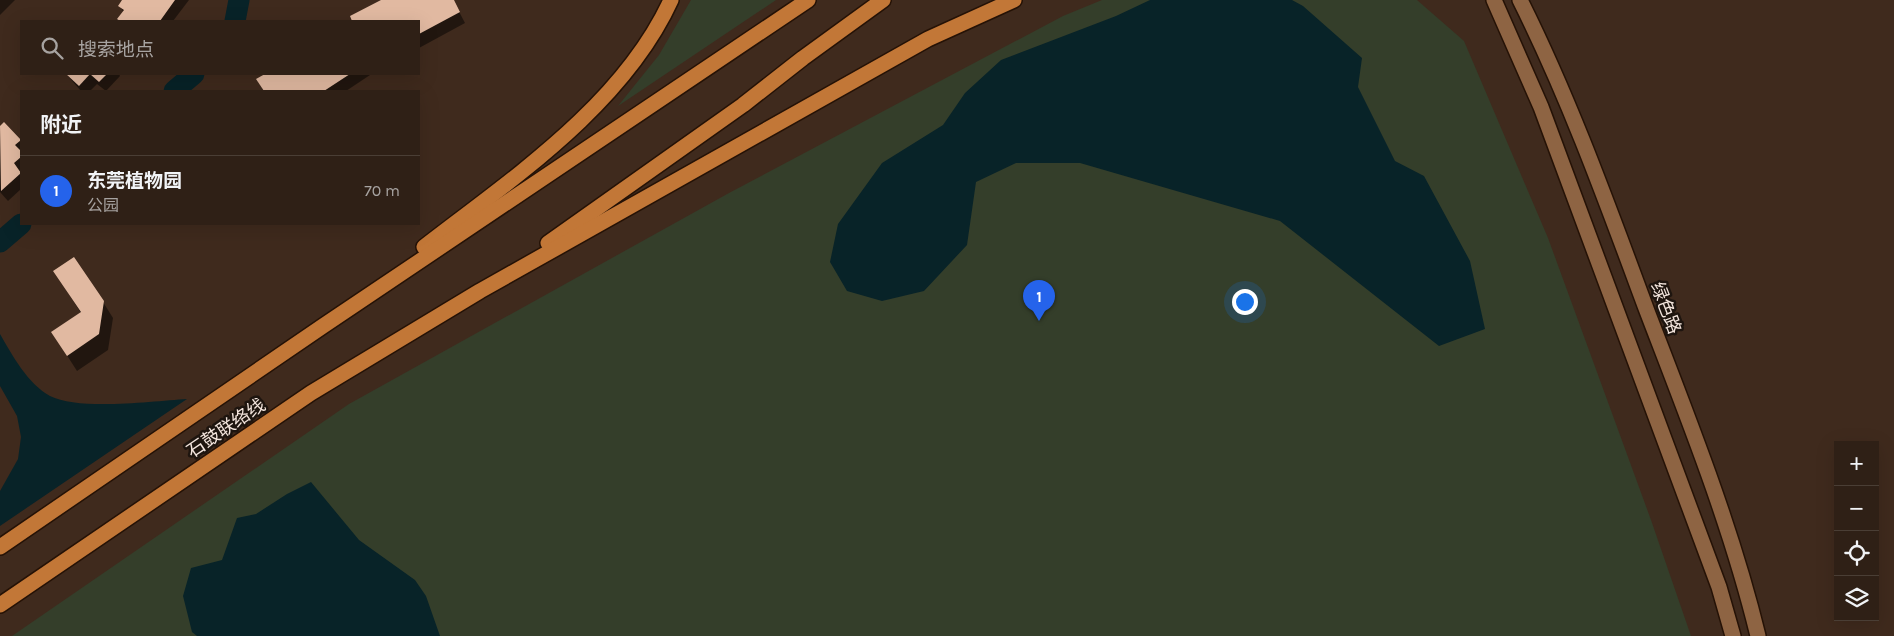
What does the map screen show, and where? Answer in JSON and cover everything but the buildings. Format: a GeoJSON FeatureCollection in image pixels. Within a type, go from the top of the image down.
{"type":"FeatureCollection","features":[{"type":"Feature","properties":{"kind":"highway"},"geometry":{"type":"LineString","coordinates":[[323,326],[563,139],[625,71],[659,27],[671,0]]}},
{"type":"Feature","properties":{"kind":"highway"},"geometry":{"type":"LineString","coordinates":[[323,326],[808,0]]}},
{"type":"Feature","properties":{"kind":"highway"},"geometry":{"type":"LineString","coordinates":[[803,58],[868,0]]}},
{"type":"Feature","properties":{"kind":"highway"},"geometry":{"type":"LineString","coordinates":[[480,291],[743,105],[803,58],[883,0]]}},
{"type":"Feature","properties":{"kind":"highway"},"geometry":{"type":"LineString","coordinates":[[480,291],[928,39],[1014,0]]}},
{"type":"Feature","properties":{"kind":"highway","name":"石鼓联络线"},"geometry":{"type":"LineString","coordinates":[[0,605],[311,393],[480,291]]}},
{"type":"Feature","properties":{"kind":"highway","name":"石鼓联络线"},"geometry":{"type":"LineString","coordinates":[[0,547],[323,326]]}},
{"type":"Feature","properties":{"kind":"main road"},"geometry":{"type":"LineString","coordinates":[[1494,0],[1520,56],[1571,186],[1694,515],[1719,587],[1733,636]]}},
{"type":"Feature","properties":{"kind":"main road","name":"绿色路"},"geometry":{"type":"LineString","coordinates":[[1520,0],[1543,46],[1699,446],[1743,579],[1758,636]]}},
{"type":"Feature","properties":{"kind":"green space"},"geometry":{"type":"Polygon","coordinates":[[[691,0],[776,0],[618,106],[659,55],[691,0]]]}},
{"type":"Feature","properties":{"kind":"green space"},"geometry":{"type":"Polygon","coordinates":[[[1102,0],[1417,0],[1464,41],[1548,238],[1651,520],[1691,636],[12,636],[349,404],[729,193],[1063,16],[1102,0]]]}},
{"type":"Feature","properties":{"kind":"water"},"geometry":{"type":"Polygon","coordinates":[[[1150,0],[1292,0],[1303,6],[1362,58],[1358,87],[1395,161],[1424,176],[1470,261],[1485,329],[1439,346],[1280,221],[1080,163],[1016,163],[976,182],[967,245],[924,291],[882,301],[847,291],[830,262],[838,224],[882,163],[943,125],[965,93],[1001,60],[1116,16],[1150,0]]]}},
{"type":"Feature","properties":{"kind":"water"},"geometry":{"type":"Polygon","coordinates":[[[0,334],[28,377],[42,391],[63,401],[117,404],[187,399],[0,526],[0,491],[18,459],[21,437],[17,416],[0,386],[0,334]]]}},
{"type":"Feature","properties":{"kind":"water"},"geometry":{"type":"Polygon","coordinates":[[[311,482],[359,540],[415,580],[426,596],[440,636],[197,636],[192,632],[183,596],[191,568],[222,560],[237,518],[256,514],[287,494],[311,482]]]}},
{"type":"Feature","properties":{"kind":"waterway"},"geometry":{"type":"LineString","coordinates":[[235,20],[239,0]]}},
{"type":"Feature","properties":{"kind":"waterway"},"geometry":{"type":"LineString","coordinates":[[175,90],[193,75]]}},
{"type":"Feature","properties":{"kind":"waterway"},"geometry":{"type":"LineString","coordinates":[[0,242],[20,225]]}},
{"type":"Feature","properties":{"kind":"place","name":"东莞植物园"},"geometry":{"type":"Point","coordinates":[1039,321]}}]}
